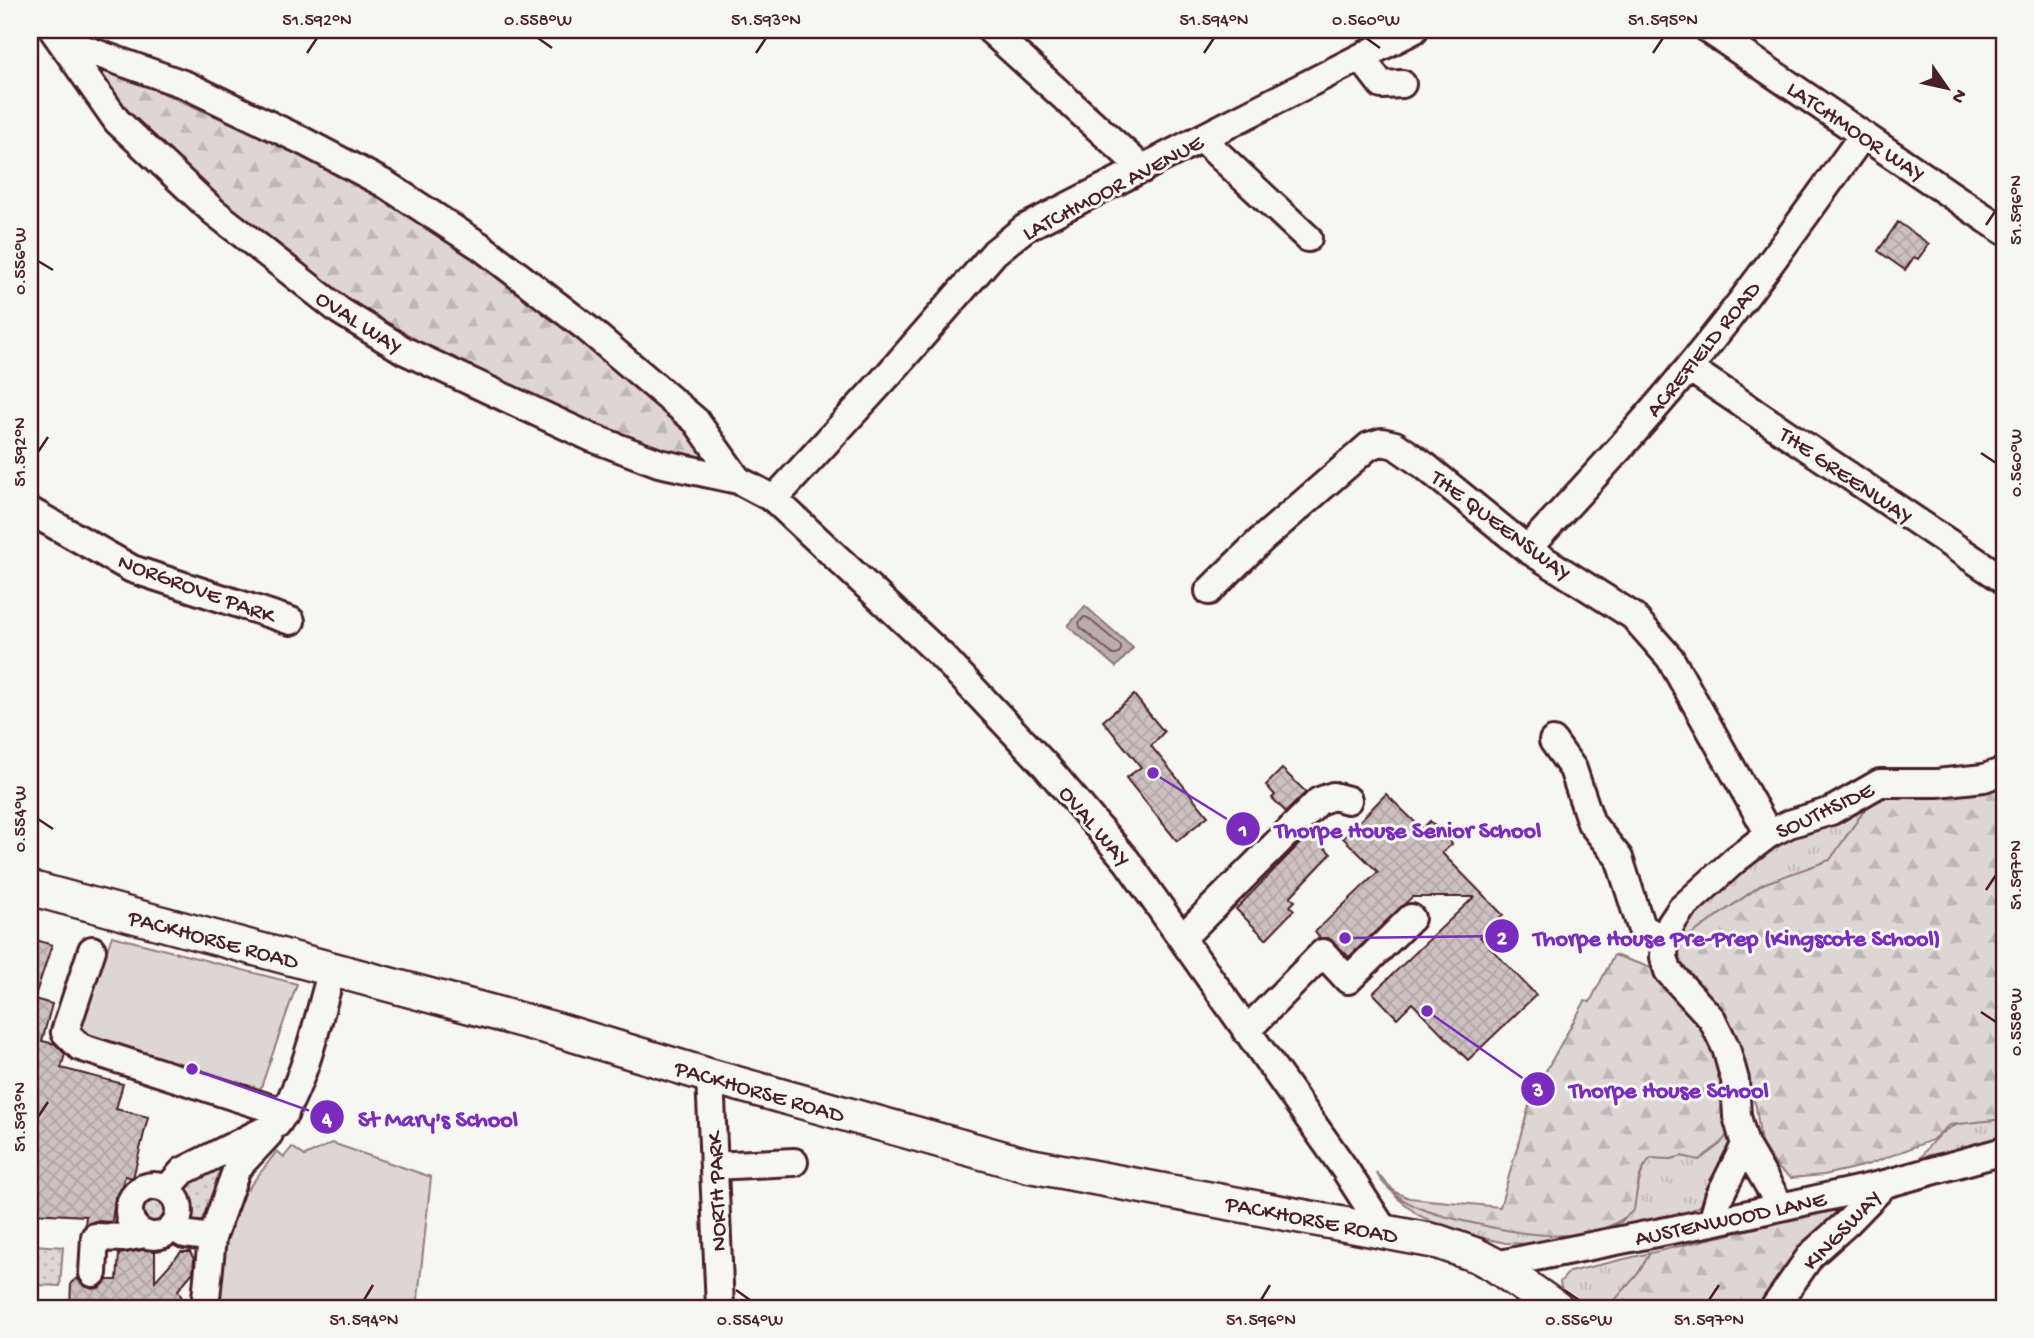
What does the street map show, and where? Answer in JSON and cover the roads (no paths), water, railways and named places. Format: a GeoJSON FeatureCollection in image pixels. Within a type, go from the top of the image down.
{"type":"FeatureCollection","features":[{"type":"Feature","properties":{"kind":"main road","name":"PACKHORSE ROAD"},"geometry":{"type":"LineString","coordinates":[[30,888],[558,1030],[710,1076],[1027,1165],[1440,1242],[1495,1265]]}},
{"type":"Feature","properties":{"kind":"main road"},"geometry":{"type":"LineString","coordinates":[[1495,1265],[1556,1308]]}},
{"type":"Feature","properties":{"kind":"street"},"geometry":{"type":"LineString","coordinates":[[990,30],[1143,169]]}},
{"type":"Feature","properties":{"kind":"street","name":"LATCHMOOR AVENUE"},"geometry":{"type":"LineString","coordinates":[[774,499],[889,374],[995,252],[1026,228],[1414,30]]}},
{"type":"Feature","properties":{"kind":"street","name":"LATCHMOOR WAY"},"geometry":{"type":"LineString","coordinates":[[1709,30],[2004,231]]}},
{"type":"Feature","properties":{"kind":"street","name":"OVAL WAY"},"geometry":{"type":"LineString","coordinates":[[57,35],[186,86],[303,141],[385,184],[480,246],[588,329],[696,421],[738,480]]}},
{"type":"Feature","properties":{"kind":"street","name":"OVAL WAY"},"geometry":{"type":"LineString","coordinates":[[57,35],[117,121],[214,211],[340,311],[405,351],[590,437],[659,463],[738,480],[774,499],[942,656],[1045,765],[1127,861],[1337,1158],[1385,1232]]}},
{"type":"Feature","properties":{"kind":"street"},"geometry":{"type":"LineString","coordinates":[[1361,58],[1382,85],[1402,84]]}},
{"type":"Feature","properties":{"kind":"street","name":"ACREFIELD ROAD"},"geometry":{"type":"LineString","coordinates":[[1527,549],[1625,444],[1689,368],[1864,135]]}},
{"type":"Feature","properties":{"kind":"street"},"geometry":{"type":"LineString","coordinates":[[1202,139],[1308,238]]}},
{"type":"Feature","properties":{"kind":"street","name":"THE GREENWAY"},"geometry":{"type":"LineString","coordinates":[[1689,368],[2004,580]]}},
{"type":"Feature","properties":{"kind":"street","name":"THE QUEENSWAY"},"geometry":{"type":"LineString","coordinates":[[1209,591],[1261,540],[1369,446],[1382,442],[1395,445],[1527,549],[1633,616],[1670,658],[1769,834]]}},
{"type":"Feature","properties":{"kind":"street","name":"NORGROVE PARK"},"geometry":{"type":"LineString","coordinates":[[30,511],[132,569],[291,621]]}},
{"type":"Feature","properties":{"kind":"street"},"geometry":{"type":"LineString","coordinates":[[1553,741],[1573,769],[1591,822],[1619,858],[1641,927],[1665,940],[1664,957],[1668,971],[1712,1019],[1726,1048],[1735,1080],[1737,1116],[1745,1145],[1781,1207]]}},
{"type":"Feature","properties":{"kind":"street","name":"SOUTHSIDE"},"geometry":{"type":"LineString","coordinates":[[1665,940],[1681,909],[1769,834],[1789,824],[1831,811],[1880,783],[1949,782],[1984,778],[2004,771]]}},
{"type":"Feature","properties":{"kind":"street"},"geometry":{"type":"LineString","coordinates":[[1182,938],[1319,801],[1333,796],[1348,800]]}},
{"type":"Feature","properties":{"kind":"street"},"geometry":{"type":"LineString","coordinates":[[1246,1031],[1323,953],[1348,979],[1411,918]]}},
{"type":"Feature","properties":{"kind":"street"},"geometry":{"type":"LineString","coordinates":[[92,950],[65,1032],[80,1048],[281,1119]]}},
{"type":"Feature","properties":{"kind":"street"},"geometry":{"type":"LineString","coordinates":[[205,1308],[212,1238],[237,1168],[281,1119],[298,1083],[332,970]]}},
{"type":"Feature","properties":{"kind":"street","name":"NORTH PARK"},"geometry":{"type":"LineString","coordinates":[[710,1076],[720,1308]]}},
{"type":"Feature","properties":{"kind":"street"},"geometry":{"type":"LineString","coordinates":[[167,1189],[183,1171],[281,1119]]}},
{"type":"Feature","properties":{"kind":"street"},"geometry":{"type":"LineString","coordinates":[[1712,1222],[1719,1197],[1745,1145]]}},
{"type":"Feature","properties":{"kind":"street","name":"AUSTENWOOD LANE"},"geometry":{"type":"LineString","coordinates":[[1495,1265],[1885,1184],[2004,1151]]}},
{"type":"Feature","properties":{"kind":"street"},"geometry":{"type":"LineString","coordinates":[[715,1166],[794,1162]]}},
{"type":"Feature","properties":{"kind":"street","name":"KINGSWAY"},"geometry":{"type":"LineString","coordinates":[[1774,1308],[1811,1255],[1885,1184]]}},
{"type":"Feature","properties":{"kind":"street"},"geometry":{"type":"LineString","coordinates":[[93,1273],[95,1237],[161,1235],[173,1226],[179,1209],[167,1189],[159,1186],[143,1189],[132,1200],[130,1216],[138,1230],[145,1234]]}},
{"type":"Feature","properties":{"kind":"street"},"geometry":{"type":"LineString","coordinates":[[173,1226],[184,1234],[212,1238]]}},
{"type":"Feature","properties":{"kind":"water"},"geometry":{"type":"Polygon","coordinates":[[[1085,606],[1133,648],[1116,667],[1068,626],[1085,606]]]}},
{"type":"Feature","properties":{"kind":"place","name":"Thorpe House Senior School"},"geometry":{"type":"Point","coordinates":[1153,773]}},
{"type":"Feature","properties":{"kind":"place","name":"Thorpe House Pre-Prep (Kingscote School)"},"geometry":{"type":"Point","coordinates":[1345,938]}},
{"type":"Feature","properties":{"kind":"place","name":"Thorpe House School"},"geometry":{"type":"Point","coordinates":[1427,1011]}},
{"type":"Feature","properties":{"kind":"place","name":"St Mary's School"},"geometry":{"type":"Point","coordinates":[192,1069]}}]}
